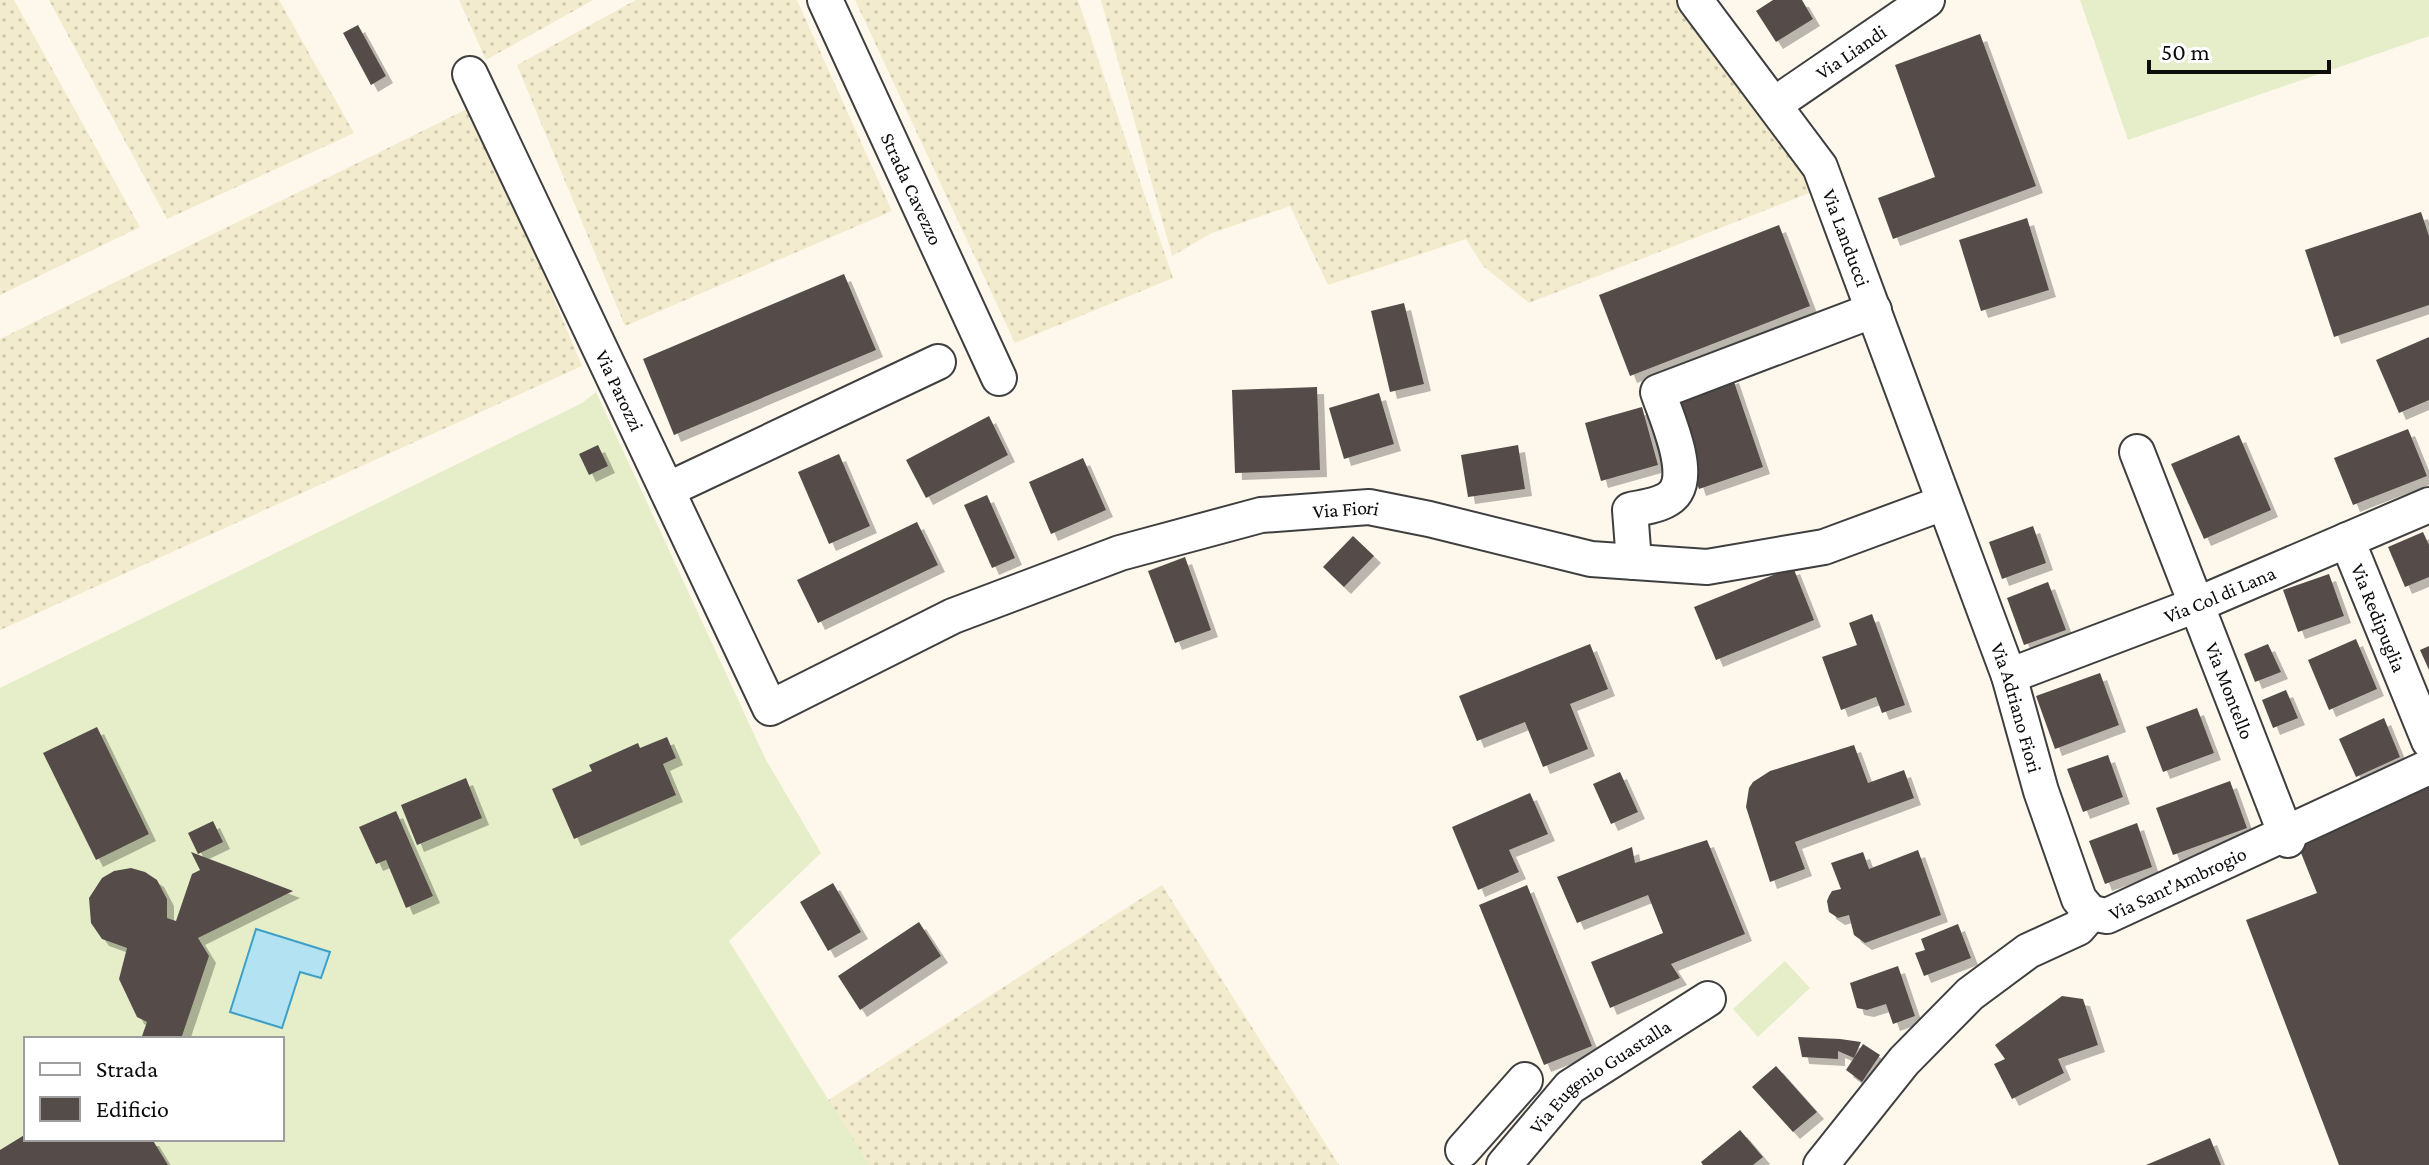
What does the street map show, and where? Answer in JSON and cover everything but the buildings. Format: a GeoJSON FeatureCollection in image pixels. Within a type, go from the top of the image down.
{"type":"FeatureCollection","features":[{"type":"Feature","properties":{"kind":"street","name":"Strada Cavezzo"},"geometry":{"type":"LineString","coordinates":[[825,0],[999,378]]}},
{"type":"Feature","properties":{"kind":"street","name":"Via Landucci"},"geometry":{"type":"LineString","coordinates":[[1695,0],[1820,167],[1943,503]]}},
{"type":"Feature","properties":{"kind":"street","name":"Via Liandi"},"geometry":{"type":"LineString","coordinates":[[1775,104],[1927,0]]}},
{"type":"Feature","properties":{"kind":"street","name":"Via Parozzi"},"geometry":{"type":"LineString","coordinates":[[470,74],[770,708]]}},
{"type":"Feature","properties":{"kind":"street"},"geometry":{"type":"LineString","coordinates":[[1634,562],[1630,510],[1659,503],[1676,492],[1682,469],[1658,392],[1874,310]]}},
{"type":"Feature","properties":{"kind":"street"},"geometry":{"type":"LineString","coordinates":[[667,490],[938,362]]}},
{"type":"Feature","properties":{"kind":"street","name":"Via Montello"},"geometry":{"type":"LineString","coordinates":[[2137,452],[2287,836]]}},
{"type":"Feature","properties":{"kind":"street","name":"Via Fiori"},"geometry":{"type":"LineString","coordinates":[[770,708],[953,616],[1120,553],[1261,515],[1369,507],[1591,559],[1707,567],[1824,547],[1943,503]]}},
{"type":"Feature","properties":{"kind":"street","name":"Via Adriano Fiori"},"geometry":{"type":"LineString","coordinates":[[1943,503],[2009,676],[2041,791],[2079,899],[2091,913]]}},
{"type":"Feature","properties":{"kind":"street","name":"Via Col di Lana"},"geometry":{"type":"LineString","coordinates":[[2009,676],[2196,605],[2429,505]]}},
{"type":"Feature","properties":{"kind":"street","name":"Via Redipuglia"},"geometry":{"type":"LineString","coordinates":[[2347,540],[2429,741]]}},
{"type":"Feature","properties":{"kind":"street","name":"Via Sant'Ambrogio"},"geometry":{"type":"LineString","coordinates":[[1821,1165],[1904,1061],[1970,994],[2028,951],[2078,928],[2091,913],[2107,916],[2287,836],[2429,767]]}},
{"type":"Feature","properties":{"kind":"street","name":"Via Eugenio Guastalla"},"geometry":{"type":"LineString","coordinates":[[1511,1157],[1570,1087],[1708,999]]}},
{"type":"Feature","properties":{"kind":"street"},"geometry":{"type":"LineString","coordinates":[[1463,1150],[1525,1080]]}},
{"type":"Feature","properties":{"kind":"street"},"geometry":{"type":"LineString","coordinates":[[1488,1122],[1511,1157]]}},
{"type":"Feature","properties":{"kind":"shaded area"},"geometry":{"type":"Polygon","coordinates":[[[0,0],[14,0],[140,227],[0,295],[0,0]]]}},
{"type":"Feature","properties":{"kind":"shaded area"},"geometry":{"type":"Polygon","coordinates":[[[49,0],[279,0],[354,133],[167,219],[49,0]]]}},
{"type":"Feature","properties":{"kind":"shaded area"},"geometry":{"type":"Polygon","coordinates":[[[459,0],[593,0],[486,60],[459,0]]]}},
{"type":"Feature","properties":{"kind":"shaded area"},"geometry":{"type":"Polygon","coordinates":[[[636,0],[797,0],[892,211],[625,326],[517,65],[636,0]]]}},
{"type":"Feature","properties":{"kind":"shaded area"},"geometry":{"type":"Polygon","coordinates":[[[855,0],[1078,0],[1173,278],[1015,343],[855,0]]]}},
{"type":"Feature","properties":{"kind":"shaded area"},"geometry":{"type":"Polygon","coordinates":[[[1101,0],[1686,0],[1817,190],[1529,303],[1483,266],[1466,239],[1328,285],[1290,206],[1212,233],[1172,256],[1101,0]]]}},
{"type":"Feature","properties":{"kind":"shaded area"},"geometry":{"type":"Polygon","coordinates":[[[473,106],[582,366],[0,630],[0,339],[473,106]]]}},
{"type":"Feature","properties":{"kind":"shaded area"},"geometry":{"type":"Polygon","coordinates":[[[1162,885],[1339,1165],[585,1165],[714,940],[819,1106],[1162,885]]]}},
{"type":"Feature","properties":{"kind":"green space"},"geometry":{"type":"Polygon","coordinates":[[[2080,0],[2429,0],[2429,36],[2128,140],[2080,0]]]}},
{"type":"Feature","properties":{"kind":"green space"},"geometry":{"type":"Polygon","coordinates":[[[596,392],[766,760],[821,853],[729,941],[869,1165],[0,1165],[0,688],[582,403],[596,392]],[[329,952],[300,972],[321,978],[329,952]]]}},
{"type":"Feature","properties":{"kind":"green space"},"geometry":{"type":"Polygon","coordinates":[[[1785,961],[1810,988],[1758,1037],[1733,1009],[1785,961]]]}},
{"type":"Feature","properties":{"kind":"water"},"geometry":{"type":"Polygon","coordinates":[[[256,929],[330,952],[321,978],[300,972],[282,1028],[230,1012],[256,929]]]}}]}
